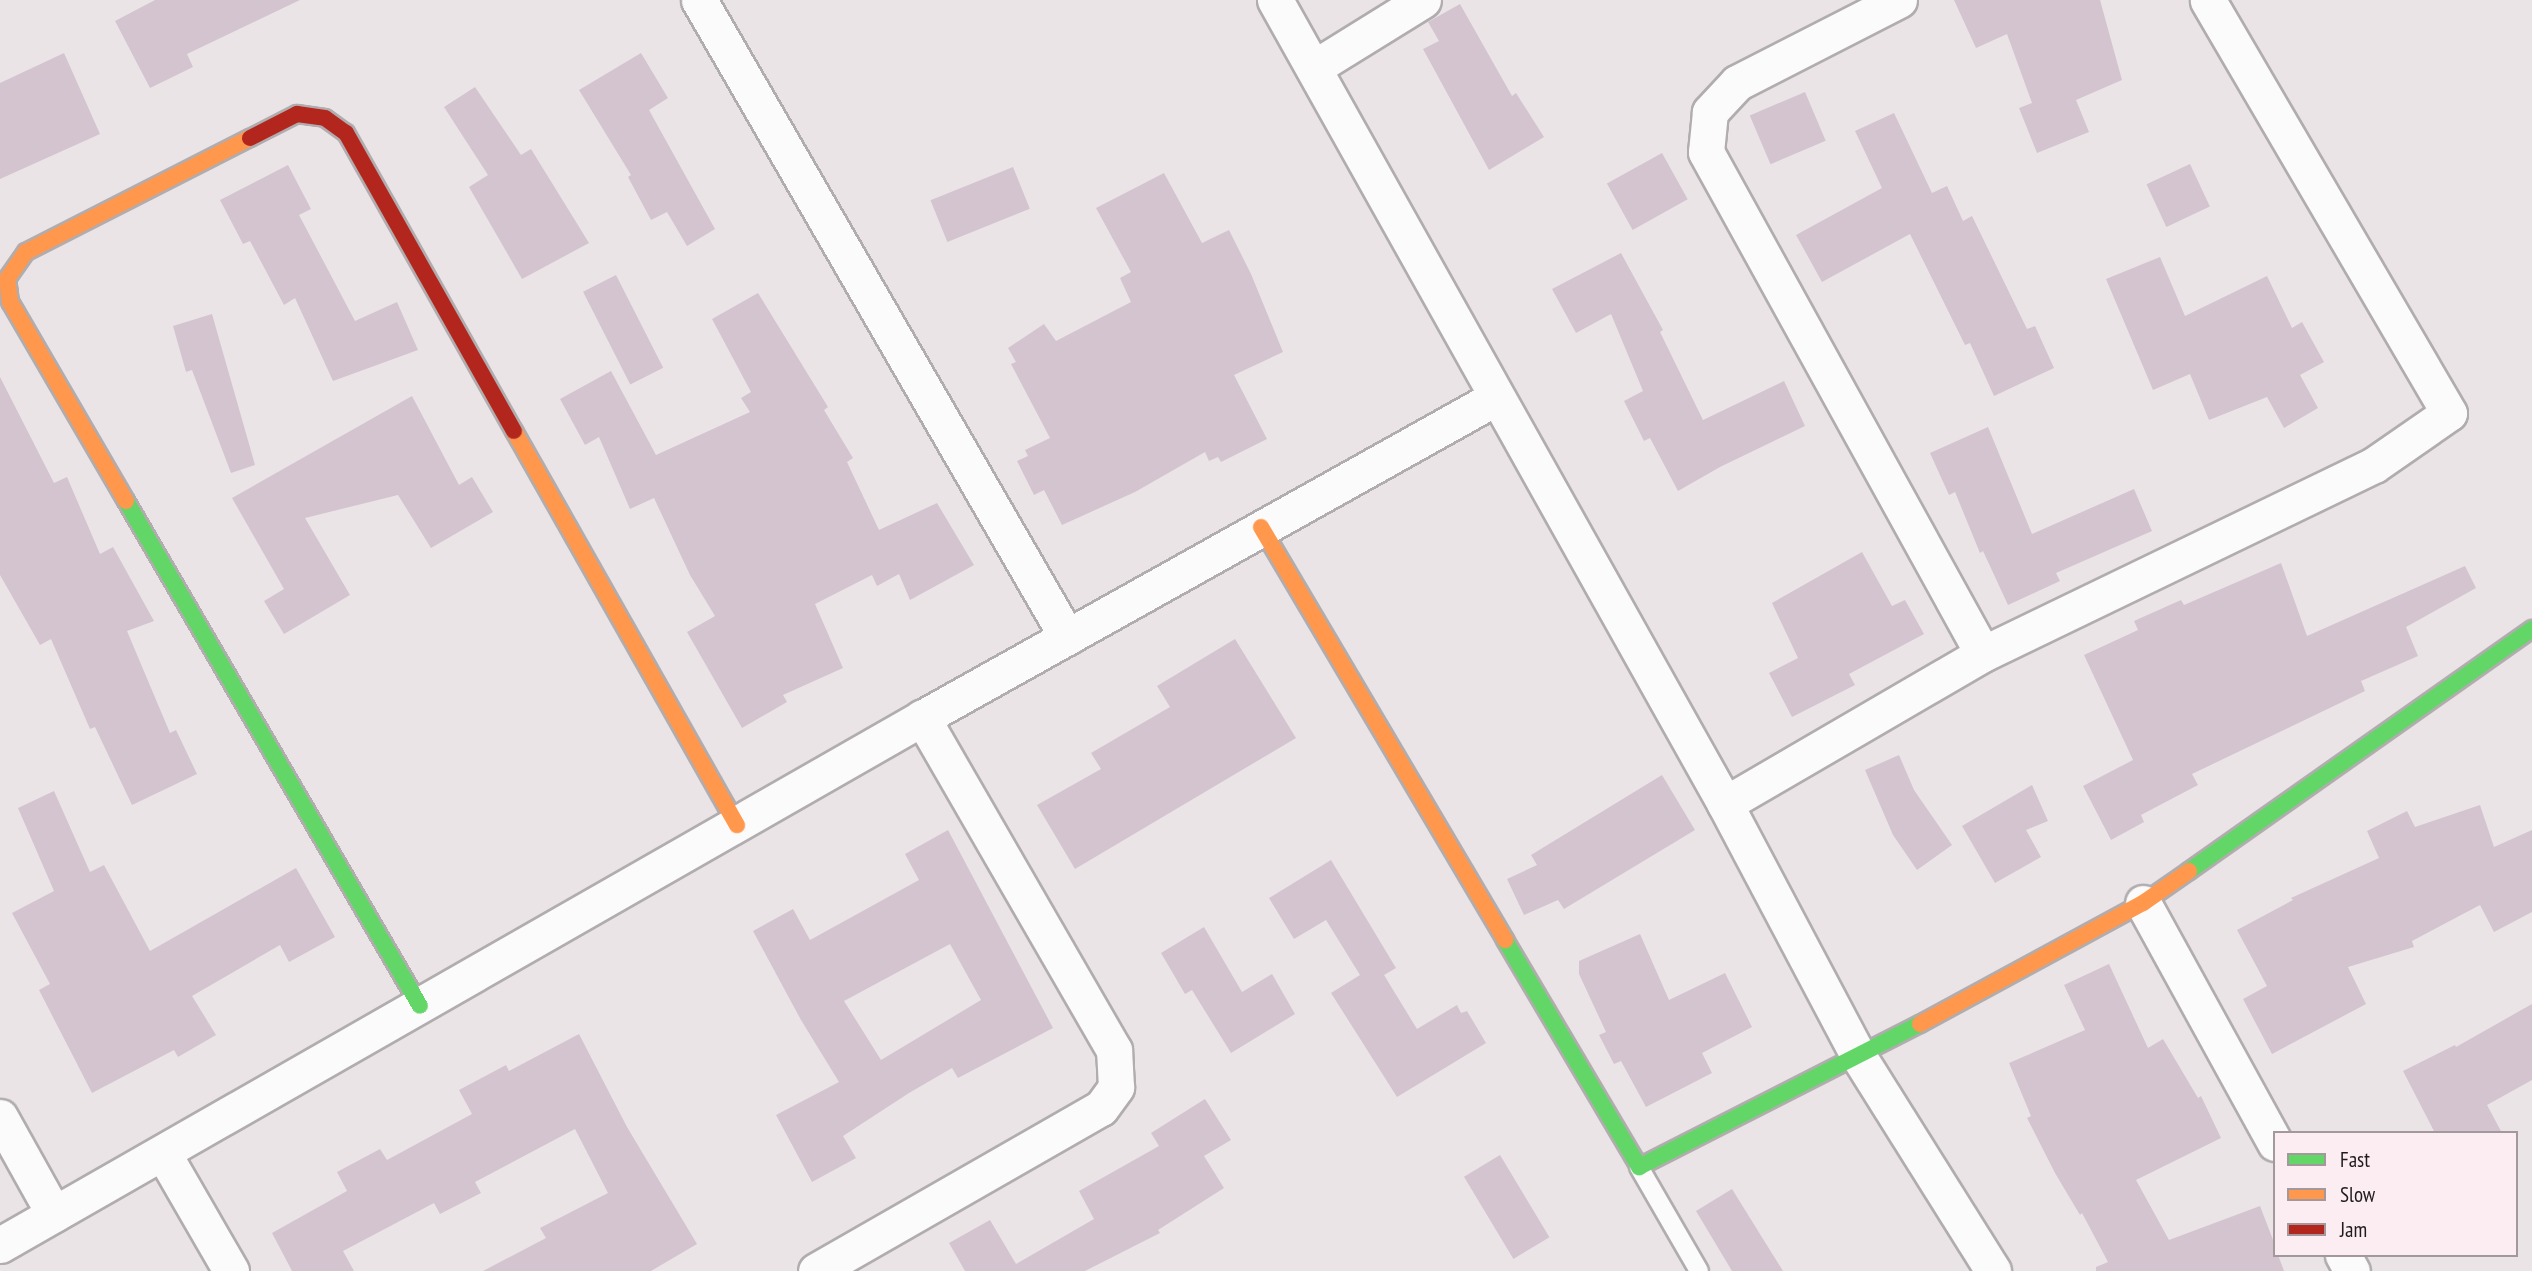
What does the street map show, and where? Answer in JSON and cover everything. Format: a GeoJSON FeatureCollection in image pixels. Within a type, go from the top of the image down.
{"type":"FeatureCollection","features":[{"type":"Feature","properties":{"kind":"street"},"geometry":{"type":"LineString","coordinates":[[699,0],[1067,637]]}},
{"type":"Feature","properties":{"kind":"street"},"geometry":{"type":"LineString","coordinates":[[1275,0],[1315,67],[1495,398],[1725,804],[1859,1057],[1993,1271]]}},
{"type":"Feature","properties":{"kind":"street"},"geometry":{"type":"LineString","coordinates":[[1315,67],[1423,0]]}},
{"type":"Feature","properties":{"kind":"street"},"geometry":{"type":"LineString","coordinates":[[1899,0],[1737,83],[1710,112],[1706,152],[1983,654]]}},
{"type":"Feature","properties":{"kind":"street"},"geometry":{"type":"LineString","coordinates":[[1725,804],[1983,654],[2374,465],[2449,414],[2208,0]]}},
{"type":"Feature","properties":{"kind":"street"},"geometry":{"type":"LineString","coordinates":[[420,1006],[10,302],[7,279],[26,252],[297,114],[324,118],[346,133],[737,825]]}},
{"type":"Feature","properties":{"kind":"street"},"geometry":{"type":"LineString","coordinates":[[0,1245],[922,718],[1495,398]]}},
{"type":"Feature","properties":{"kind":"street"},"geometry":{"type":"LineString","coordinates":[[1261,527],[1639,1167],[1859,1057],[2143,903],[2532,629]]}},
{"type":"Feature","properties":{"kind":"street"},"geometry":{"type":"LineString","coordinates":[[816,1271],[1101,1108],[1116,1087],[1114,1050],[922,718]]}},
{"type":"Feature","properties":{"kind":"street"},"geometry":{"type":"LineString","coordinates":[[2143,903],[2273,1139]]}},
{"type":"Feature","properties":{"kind":"street"},"geometry":{"type":"LineString","coordinates":[[0,1117],[54,1214]]}},
{"type":"Feature","properties":{"kind":"street"},"geometry":{"type":"LineString","coordinates":[[163,1153],[231,1271]]}},
{"type":"Feature","properties":{"kind":"lane"},"geometry":{"type":"LineString","coordinates":[[1639,1167],[1699,1271]]}},
{"type":"Feature","properties":{"kind":"building"},"geometry":{"type":"Polygon","coordinates":[[[155,0],[300,0],[187,54],[193,67],[150,88],[115,21],[155,0]]]}},
{"type":"Feature","properties":{"kind":"building"},"geometry":{"type":"Polygon","coordinates":[[[1954,0],[2100,0],[2122,80],[2076,100],[2089,132],[2037,153],[2019,108],[2032,103],[2007,34],[1976,48],[1954,0]]]}},
{"type":"Feature","properties":{"kind":"building"},"geometry":{"type":"Polygon","coordinates":[[[1460,4],[1512,96],[1516,93],[1544,137],[1489,170],[1423,49],[1439,41],[1428,22],[1460,4]]]}},
{"type":"Feature","properties":{"kind":"building"},"geometry":{"type":"Polygon","coordinates":[[[64,53],[100,134],[0,179],[0,83],[64,53]]]}},
{"type":"Feature","properties":{"kind":"building"},"geometry":{"type":"Polygon","coordinates":[[[641,53],[668,98],[649,110],[715,229],[687,246],[667,212],[651,220],[628,177],[631,175],[579,90],[641,53]]]}},
{"type":"Feature","properties":{"kind":"building"},"geometry":{"type":"Polygon","coordinates":[[[475,87],[521,155],[531,149],[589,243],[522,279],[469,187],[488,175],[444,107],[475,87]]]}},
{"type":"Feature","properties":{"kind":"building"},"geometry":{"type":"Polygon","coordinates":[[[1805,92],[1826,141],[1770,164],[1750,115],[1805,92]]]}},
{"type":"Feature","properties":{"kind":"building"},"geometry":{"type":"Polygon","coordinates":[[[1894,113],[1932,193],[1947,186],[1963,221],[1972,216],[2027,329],[2035,326],[2054,368],[1994,396],[1970,343],[1965,345],[1910,234],[1822,282],[1796,235],[1882,188],[1855,131],[1894,113]]]}},
{"type":"Feature","properties":{"kind":"building"},"geometry":{"type":"Polygon","coordinates":[[[1662,153],[1688,199],[1633,230],[1607,184],[1662,153]]]}},
{"type":"Feature","properties":{"kind":"building"},"geometry":{"type":"Polygon","coordinates":[[[2190,164],[2210,207],[2166,227],[2146,184],[2190,164]]]}},
{"type":"Feature","properties":{"kind":"building"},"geometry":{"type":"Polygon","coordinates":[[[288,165],[311,209],[299,215],[355,321],[397,302],[418,350],[333,381],[295,298],[284,305],[250,241],[243,244],[220,200],[288,165]]]}},
{"type":"Feature","properties":{"kind":"building"},"geometry":{"type":"Polygon","coordinates":[[[1013,167],[1030,209],[947,242],[930,200],[1013,167]]]}},
{"type":"Feature","properties":{"kind":"building"},"geometry":{"type":"Polygon","coordinates":[[[1164,173],[1202,243],[1229,230],[1251,274],[1283,352],[1234,375],[1267,439],[1221,462],[1218,457],[1209,461],[1205,452],[1135,492],[1062,525],[1044,490],[1034,495],[1017,461],[1028,456],[1025,450],[1050,438],[1011,364],[1016,362],[1008,348],[1044,324],[1056,341],[1131,302],[1120,278],[1131,272],[1096,208],[1164,173]]]}},
{"type":"Feature","properties":{"kind":"building"},"geometry":{"type":"Polygon","coordinates":[[[1621,253],[1663,330],[1660,332],[1703,420],[1784,381],[1805,426],[1720,467],[1678,491],[1650,438],[1644,441],[1624,401],[1643,391],[1611,314],[1576,333],[1552,289],[1621,253]]]}},
{"type":"Feature","properties":{"kind":"building"},"geometry":{"type":"Polygon","coordinates":[[[2160,257],[2185,316],[2267,276],[2292,328],[2302,322],[2324,362],[2300,375],[2318,408],[2284,428],[2267,397],[2209,420],[2190,374],[2153,390],[2106,279],[2160,257]]]}},
{"type":"Feature","properties":{"kind":"building"},"geometry":{"type":"Polygon","coordinates":[[[616,275],[663,368],[630,384],[583,292],[616,275]]]}},
{"type":"Feature","properties":{"kind":"building"},"geometry":{"type":"Polygon","coordinates":[[[758,293],[828,407],[824,410],[853,458],[847,462],[879,530],[937,503],[974,565],[910,600],[899,574],[877,586],[872,575],[815,604],[843,668],[783,695],[787,702],[742,728],[687,632],[715,616],[690,575],[654,498],[630,509],[599,437],[585,445],[560,399],[611,371],[656,455],[750,412],[741,398],[751,392],[712,319],[758,293]]]}},
{"type":"Feature","properties":{"kind":"building"},"geometry":{"type":"Polygon","coordinates":[[[212,314],[255,465],[231,473],[192,370],[186,372],[173,326],[212,314]]]}},
{"type":"Feature","properties":{"kind":"building"},"geometry":{"type":"Polygon","coordinates":[[[0,377],[54,483],[67,477],[100,554],[113,547],[154,621],[127,631],[170,733],[176,730],[197,774],[132,805],[95,727],[90,729],[51,639],[40,645],[0,575],[0,377]]]}},
{"type":"Feature","properties":{"kind":"building"},"geometry":{"type":"Polygon","coordinates":[[[412,396],[459,485],[472,477],[493,512],[431,548],[398,495],[305,518],[350,595],[284,634],[264,601],[284,589],[232,498],[412,396]]]}},
{"type":"Feature","properties":{"kind":"building"},"geometry":{"type":"Polygon","coordinates":[[[1988,427],[2032,534],[2134,489],[2152,531],[2056,573],[2060,581],[2008,605],[1983,551],[1980,553],[1955,492],[1949,495],[1930,453],[1988,427]]]}},
{"type":"Feature","properties":{"kind":"building"},"geometry":{"type":"Polygon","coordinates":[[[1862,552],[1892,606],[1905,600],[1924,634],[1849,674],[1855,685],[1792,717],[1769,673],[1798,658],[1772,603],[1862,552]]]}},
{"type":"Feature","properties":{"kind":"building"},"geometry":{"type":"Polygon","coordinates":[[[2281,563],[2307,636],[2465,566],[2476,588],[2406,627],[2418,656],[2361,681],[2365,691],[2192,774],[2198,785],[2141,815],[2144,822],[2111,840],[2083,786],[2133,760],[2084,655],[2138,630],[2134,621],[2181,600],[2184,605],[2281,563]]]}},
{"type":"Feature","properties":{"kind":"building"},"geometry":{"type":"Polygon","coordinates":[[[1235,639],[1296,738],[1075,869],[1037,805],[1101,769],[1091,753],[1170,707],[1157,686],[1235,639]]]}},
{"type":"Feature","properties":{"kind":"building"},"geometry":{"type":"Polygon","coordinates":[[[1899,755],[1914,790],[1952,845],[1917,870],[1893,835],[1865,770],[1899,755]]]}},
{"type":"Feature","properties":{"kind":"building"},"geometry":{"type":"Polygon","coordinates":[[[1662,775],[1695,830],[1564,909],[1558,900],[1524,915],[1507,879],[1537,865],[1531,855],[1662,775]]]}},
{"type":"Feature","properties":{"kind":"building"},"geometry":{"type":"Polygon","coordinates":[[[2032,785],[2048,821],[2026,830],[2041,857],[1995,883],[1962,826],[2032,785]]]}},
{"type":"Feature","properties":{"kind":"building"},"geometry":{"type":"Polygon","coordinates":[[[54,791],[90,872],[104,865],[150,951],[296,868],[335,937],[289,962],[280,945],[192,996],[216,1035],[178,1057],[174,1050],[92,1093],[39,990],[50,984],[12,913],[54,891],[18,808],[54,791]]]}},
{"type":"Feature","properties":{"kind":"building"},"geometry":{"type":"Polygon","coordinates":[[[2480,805],[2494,847],[2532,830],[2532,912],[2494,932],[2480,905],[2412,941],[2414,947],[2348,967],[2366,1004],[2272,1054],[2243,999],[2267,986],[2237,930],[2293,900],[2291,898],[2379,858],[2367,831],[2407,811],[2415,827],[2480,805]]]}},
{"type":"Feature","properties":{"kind":"building"},"geometry":{"type":"Polygon","coordinates":[[[948,830],[1053,1028],[958,1078],[952,1068],[909,1093],[843,1136],[856,1158],[812,1182],[776,1115],[839,1082],[801,1020],[753,931],[793,909],[810,940],[919,880],[905,854],[948,830]],[[950,944],[844,1001],[881,1060],[981,1000],[950,944]]]}},
{"type":"Feature","properties":{"kind":"building"},"geometry":{"type":"Polygon","coordinates":[[[1331,860],[1396,968],[1384,975],[1417,1029],[1457,1005],[1461,1013],[1467,1011],[1486,1043],[1397,1097],[1331,993],[1360,975],[1326,920],[1294,939],[1269,898],[1331,860]]]}},
{"type":"Feature","properties":{"kind":"building"},"geometry":{"type":"Polygon","coordinates":[[[1204,927],[1242,992],[1272,974],[1295,1014],[1231,1053],[1192,990],[1185,994],[1161,953],[1204,927]]]}},
{"type":"Feature","properties":{"kind":"building"},"geometry":{"type":"Polygon","coordinates":[[[1640,934],[1669,1000],[1725,973],[1752,1027],[1702,1053],[1712,1073],[1646,1107],[1621,1061],[1614,1064],[1599,1035],[1606,1032],[1579,974],[1579,961],[1640,934]]]}},
{"type":"Feature","properties":{"kind":"building"},"geometry":{"type":"Polygon","coordinates":[[[2109,964],[2148,1048],[2163,1039],[2198,1098],[2201,1096],[2221,1138],[2136,1180],[2169,1240],[2260,1206],[2273,1240],[2273,1257],[2279,1257],[2284,1271],[2096,1271],[2096,1267],[2108,1262],[2082,1213],[2080,1215],[2055,1173],[2027,1118],[2031,1116],[2009,1063],[2085,1030],[2064,985],[2109,964]]]}},
{"type":"Feature","properties":{"kind":"building"},"geometry":{"type":"Polygon","coordinates":[[[2532,1004],[2532,1080],[2487,1105],[2501,1131],[2434,1131],[2403,1071],[2455,1045],[2456,1047],[2532,1004]]]}},
{"type":"Feature","properties":{"kind":"building"},"geometry":{"type":"Polygon","coordinates":[[[579,1034],[627,1127],[697,1244],[651,1271],[483,1271],[546,1238],[540,1228],[608,1193],[575,1129],[475,1182],[481,1193],[440,1214],[434,1203],[343,1251],[354,1271],[292,1271],[272,1233],[347,1191],[337,1172],[380,1149],[387,1160],[472,1114],[459,1090],[506,1065],[509,1071],[579,1034]]]}},
{"type":"Feature","properties":{"kind":"building"},"geometry":{"type":"Polygon","coordinates":[[[1205,1099],[1231,1140],[1204,1156],[1224,1188],[1158,1230],[1160,1233],[1085,1271],[965,1271],[949,1243],[990,1220],[1016,1264],[1094,1219],[1079,1191],[1159,1146],[1151,1133],[1205,1099]]]}},
{"type":"Feature","properties":{"kind":"building"},"geometry":{"type":"Polygon","coordinates":[[[1500,1155],[1549,1237],[1513,1259],[1464,1177],[1500,1155]]]}},
{"type":"Feature","properties":{"kind":"building"},"geometry":{"type":"Polygon","coordinates":[[[1732,1189],[1783,1271],[1732,1271],[1696,1211],[1732,1189]]]}},
{"type":"Feature","properties":{"kind":"traffic: fast"},"geometry":{"type":"LineString","coordinates":[[126,501],[420,1006]]}},
{"type":"Feature","properties":{"kind":"traffic: fast"},"geometry":{"type":"LineString","coordinates":[[2189,871],[2532,629]]}},
{"type":"Feature","properties":{"kind":"traffic: fast"},"geometry":{"type":"LineString","coordinates":[[1505,940],[1639,1167],[1920,1024]]}},
{"type":"Feature","properties":{"kind":"traffic: slow"},"geometry":{"type":"LineString","coordinates":[[126,501],[10,302],[7,279],[26,252],[250,138]]}},
{"type":"Feature","properties":{"kind":"traffic: slow"},"geometry":{"type":"LineString","coordinates":[[514,431],[737,825]]}},
{"type":"Feature","properties":{"kind":"traffic: slow"},"geometry":{"type":"LineString","coordinates":[[1261,527],[1505,940]]}},
{"type":"Feature","properties":{"kind":"traffic: slow"},"geometry":{"type":"LineString","coordinates":[[1920,1024],[2143,903],[2189,871]]}},
{"type":"Feature","properties":{"kind":"traffic: jam"},"geometry":{"type":"LineString","coordinates":[[250,138],[297,114],[325,118],[346,133],[514,431]]}}]}
